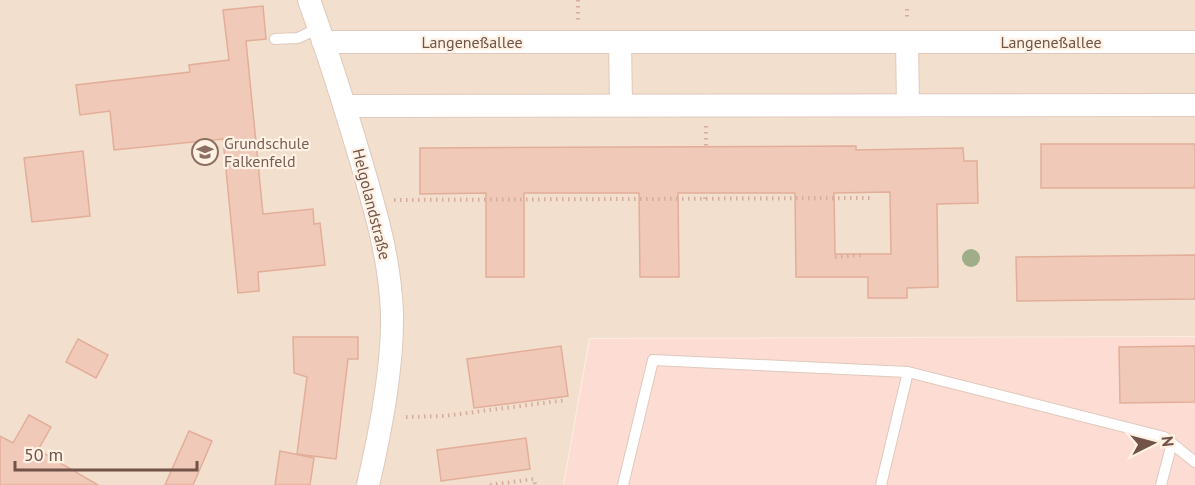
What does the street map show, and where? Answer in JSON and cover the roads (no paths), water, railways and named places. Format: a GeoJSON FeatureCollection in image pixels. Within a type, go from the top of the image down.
{"type":"FeatureCollection","features":[{"type":"Feature","properties":{"kind":"street","name":"Helgolandstraße"},"geometry":{"type":"LineString","coordinates":[[309,0],[345,106],[386,251],[392,314],[388,371],[368,485]]}},
{"type":"Feature","properties":{"kind":"street","name":"Langeneßallee"},"geometry":{"type":"LineString","coordinates":[[321,35],[620,42],[1195,42]]}},
{"type":"Feature","properties":{"kind":"street"},"geometry":{"type":"LineString","coordinates":[[620,42],[621,106]]}},
{"type":"Feature","properties":{"kind":"street"},"geometry":{"type":"LineString","coordinates":[[907,42],[908,105]]}},
{"type":"Feature","properties":{"kind":"street"},"geometry":{"type":"LineString","coordinates":[[345,106],[1195,105]]}},
{"type":"Feature","properties":{"kind":"lane"},"geometry":{"type":"LineString","coordinates":[[275,39],[321,35]]}},
{"type":"Feature","properties":{"kind":"lane"},"geometry":{"type":"LineString","coordinates":[[623,485],[653,360],[909,372],[1164,437],[1195,462]]}},
{"type":"Feature","properties":{"kind":"lane"},"geometry":{"type":"LineString","coordinates":[[881,485],[909,372]]}},
{"type":"Feature","properties":{"kind":"lane"},"geometry":{"type":"LineString","coordinates":[[1161,485],[1172,443]]}},
{"type":"Feature","properties":{"kind":"place","name":"Grundschule Falkenfeld"},"geometry":{"type":"Point","coordinates":[205,152]}}]}
